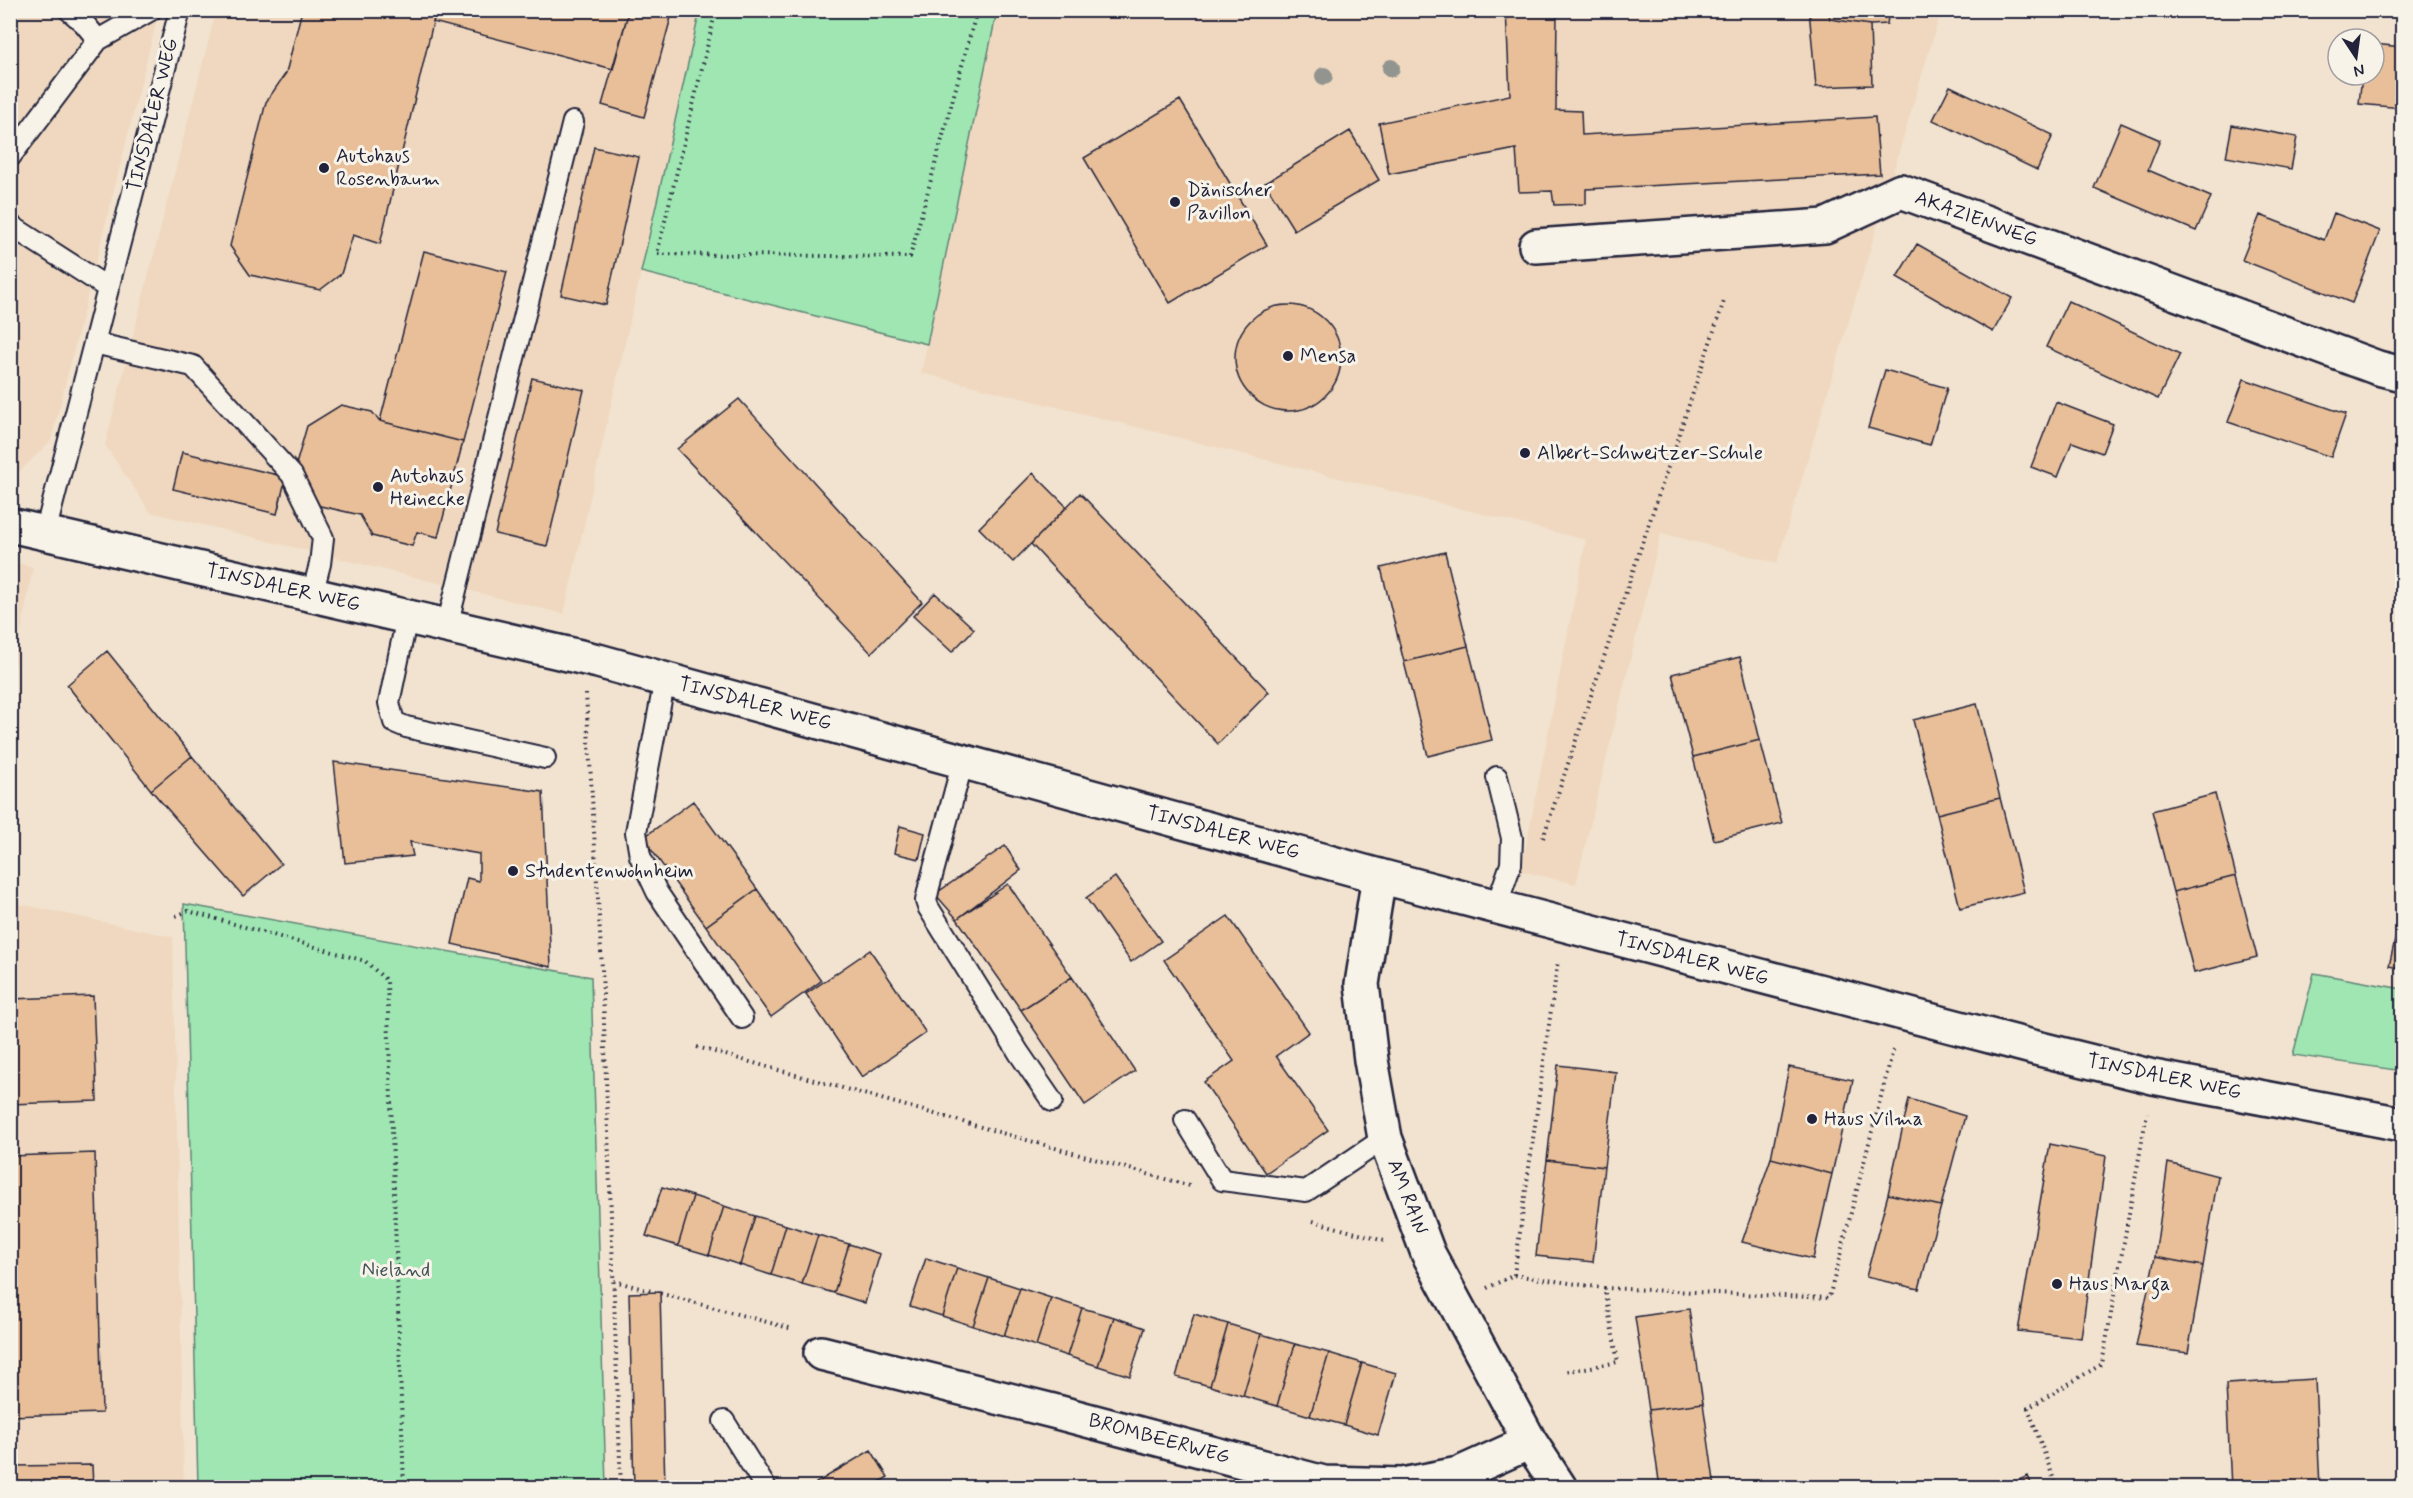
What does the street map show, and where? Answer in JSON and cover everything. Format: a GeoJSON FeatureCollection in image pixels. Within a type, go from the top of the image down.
{"type":"FeatureCollection","features":[{"type":"Feature","properties":{"kind":"street","name":"AKAZIENWEG"},"geometry":{"type":"LineString","coordinates":[[1536,246],[1825,226],[1901,191],[2378,368],[2403,374]]}},
{"type":"Feature","properties":{"kind":"street","name":"TINSDALER WEG"},"geometry":{"type":"LineString","coordinates":[[10,525],[584,657],[1379,876],[1902,1014],[2153,1077],[2403,1124]]}},
{"type":"Feature","properties":{"kind":"street","name":"AM RAIN"},"geometry":{"type":"LineString","coordinates":[[1379,876],[1362,984],[1371,1060],[1385,1138],[1428,1253],[1530,1442],[1560,1488]]}},
{"type":"Feature","properties":{"kind":"street","name":"BROMBEERWEG"},"geometry":{"type":"LineString","coordinates":[[821,1353],[1053,1411],[1324,1483],[1403,1485],[1459,1473],[1530,1442]]}},
{"type":"Feature","properties":{"kind":"lane"},"geometry":{"type":"LineString","coordinates":[[69,10],[84,22],[98,40]]}},
{"type":"Feature","properties":{"kind":"lane"},"geometry":{"type":"LineString","coordinates":[[10,157],[98,40],[151,10]]}},
{"type":"Feature","properties":{"kind":"lane","name":"TINSDALER WEG"},"geometry":{"type":"LineString","coordinates":[[45,533],[180,10]]}},
{"type":"Feature","properties":{"kind":"lane"},"geometry":{"type":"LineString","coordinates":[[447,626],[573,122]]}},
{"type":"Feature","properties":{"kind":"lane"},"geometry":{"type":"LineString","coordinates":[[10,225],[108,288]]}},
{"type":"Feature","properties":{"kind":"lane"},"geometry":{"type":"LineString","coordinates":[[94,343],[193,366],[292,475],[323,538],[320,564],[312,595]]}},
{"type":"Feature","properties":{"kind":"lane"},"geometry":{"type":"LineString","coordinates":[[407,616],[389,704],[394,722],[406,728],[545,758]]}},
{"type":"Feature","properties":{"kind":"lane"},"geometry":{"type":"LineString","coordinates":[[665,679],[636,832],[640,856],[657,892],[742,1018]]}},
{"type":"Feature","properties":{"kind":"lane"},"geometry":{"type":"LineString","coordinates":[[963,761],[928,887],[928,907],[1019,1053],[1053,1101]]}},
{"type":"Feature","properties":{"kind":"lane"},"geometry":{"type":"LineString","coordinates":[[1496,907],[1511,864],[1512,838],[1497,777]]}},
{"type":"Feature","properties":{"kind":"lane"},"geometry":{"type":"LineString","coordinates":[[1185,1120],[1222,1180],[1306,1191],[1385,1138]]}},
{"type":"Feature","properties":{"kind":"lane"},"geometry":{"type":"LineString","coordinates":[[724,1421],[766,1488]]}},
{"type":"Feature","properties":{"kind":"path"},"geometry":{"type":"LineString","coordinates":[[716,10],[657,254],[910,257],[977,10]]}},
{"type":"Feature","properties":{"kind":"path"},"geometry":{"type":"LineString","coordinates":[[1540,846],[1724,301]]}},
{"type":"Feature","properties":{"kind":"path"},"geometry":{"type":"LineString","coordinates":[[584,657],[602,968],[621,1488]]}},
{"type":"Feature","properties":{"kind":"path"},"geometry":{"type":"LineString","coordinates":[[176,916],[188,911],[365,961],[387,981],[404,1488]]}},
{"type":"Feature","properties":{"kind":"path"},"geometry":{"type":"LineString","coordinates":[[1514,1275],[1563,925]]}},
{"type":"Feature","properties":{"kind":"path"},"geometry":{"type":"LineString","coordinates":[[1453,1303],[1514,1275],[1604,1288],[1829,1298],[1902,1014]]}},
{"type":"Feature","properties":{"kind":"path"},"geometry":{"type":"LineString","coordinates":[[697,1047],[1199,1189]]}},
{"type":"Feature","properties":{"kind":"path"},"geometry":{"type":"LineString","coordinates":[[2057,1488],[2028,1408],[2102,1364],[2153,1077]]}},
{"type":"Feature","properties":{"kind":"path"},"geometry":{"type":"LineString","coordinates":[[1302,1218],[1428,1253]]}},
{"type":"Feature","properties":{"kind":"path"},"geometry":{"type":"LineString","coordinates":[[614,1281],[832,1340],[821,1353]]}},
{"type":"Feature","properties":{"kind":"path"},"geometry":{"type":"LineString","coordinates":[[1564,1372],[1618,1362],[1604,1288]]}},
{"type":"Feature","properties":{"kind":"shaded area"},"geometry":{"type":"Polygon","coordinates":[[[10,11],[159,11],[51,441],[11,480],[10,11]]]}},
{"type":"Feature","properties":{"kind":"shaded area"},"geometry":{"type":"Polygon","coordinates":[[[216,11],[700,11],[564,614],[150,512],[105,445],[216,11]]]}},
{"type":"Feature","properties":{"kind":"shaded area","name":"Albert-Schweitzer-Schule"},"geometry":{"type":"Polygon","coordinates":[[[997,11],[1941,11],[1777,563],[1661,533],[1576,884],[1521,871],[1586,540],[921,373],[997,11]]]}},
{"type":"Feature","properties":{"kind":"shaded area"},"geometry":{"type":"Polygon","coordinates":[[[10,561],[33,567],[11,689],[10,561]]]}},
{"type":"Feature","properties":{"kind":"shaded area"},"geometry":{"type":"Polygon","coordinates":[[[11,902],[173,937],[184,1487],[11,1488],[11,902]]]}},
{"type":"Feature","properties":{"kind":"green space"},"geometry":{"type":"Polygon","coordinates":[[[700,10],[997,11],[927,344],[641,272],[700,10]]]}},
{"type":"Feature","properties":{"kind":"green space","name":"Nieland"},"geometry":{"type":"Polygon","coordinates":[[[184,904],[591,977],[606,1487],[198,1487],[184,904]]]}},
{"type":"Feature","properties":{"kind":"green space"},"geometry":{"type":"Polygon","coordinates":[[[2314,973],[2402,989],[2402,1071],[2293,1055],[2314,973]]]}},
{"type":"Feature","properties":{"kind":"building","name":"Autohaus Rosenbaum"},"geometry":{"type":"Polygon","coordinates":[[[302,10],[436,10],[380,244],[353,235],[341,274],[320,290],[250,275],[230,246],[266,102],[286,73],[302,10]]]}},
{"type":"Feature","properties":{"kind":"building"},"geometry":{"type":"Polygon","coordinates":[[[436,10],[629,10],[613,69],[433,22],[436,10]]]}},
{"type":"Feature","properties":{"kind":"building"},"geometry":{"type":"Polygon","coordinates":[[[629,10],[673,10],[644,117],[602,105],[629,10]]]}},
{"type":"Feature","properties":{"kind":"building"},"geometry":{"type":"Polygon","coordinates":[[[1506,10],[1557,10],[1556,110],[1581,111],[1582,135],[1875,117],[1880,174],[1586,189],[1586,204],[1554,205],[1552,191],[1519,192],[1516,149],[1389,174],[1379,123],[1510,95],[1506,10]]]}},
{"type":"Feature","properties":{"kind":"building"},"geometry":{"type":"Polygon","coordinates":[[[1809,10],[1828,10],[1830,19],[1870,25],[1872,85],[1816,87],[1809,10]]]}},
{"type":"Feature","properties":{"kind":"building"},"geometry":{"type":"Polygon","coordinates":[[[1828,10],[1889,10],[1887,24],[1870,25],[1830,19],[1828,10]]]}},
{"type":"Feature","properties":{"kind":"building"},"geometry":{"type":"Polygon","coordinates":[[[2386,45],[2402,47],[2402,108],[2359,104],[2361,87],[2386,87],[2386,45]]]}},
{"type":"Feature","properties":{"kind":"building"},"geometry":{"type":"Polygon","coordinates":[[[1950,86],[2053,135],[2037,170],[1933,120],[1950,86]]]}},
{"type":"Feature","properties":{"kind":"building","name":"Dänischer Pavillon"},"geometry":{"type":"Polygon","coordinates":[[[1180,100],[1267,245],[1170,303],[1084,158],[1180,100]]]}},
{"type":"Feature","properties":{"kind":"building"},"geometry":{"type":"Polygon","coordinates":[[[2121,123],[2160,140],[2148,170],[2211,197],[2196,231],[2094,188],[2121,123]]]}},
{"type":"Feature","properties":{"kind":"building"},"geometry":{"type":"Polygon","coordinates":[[[2232,125],[2297,137],[2291,169],[2226,157],[2232,125]]]}},
{"type":"Feature","properties":{"kind":"building"},"geometry":{"type":"Polygon","coordinates":[[[1350,131],[1379,180],[1294,230],[1265,183],[1350,131]]]}},
{"type":"Feature","properties":{"kind":"building"},"geometry":{"type":"Polygon","coordinates":[[[594,147],[639,157],[606,305],[561,295],[594,147]]]}},
{"type":"Feature","properties":{"kind":"building"},"geometry":{"type":"Polygon","coordinates":[[[2334,213],[2380,231],[2352,303],[2242,260],[2260,215],[2324,240],[2334,213]]]}},
{"type":"Feature","properties":{"kind":"building"},"geometry":{"type":"Polygon","coordinates":[[[1917,244],[2012,298],[1993,332],[1897,277],[1917,244]]]}},
{"type":"Feature","properties":{"kind":"building"},"geometry":{"type":"Polygon","coordinates":[[[424,251],[507,272],[463,442],[380,421],[424,251]]]}},
{"type":"Feature","properties":{"kind":"building"},"geometry":{"type":"Polygon","coordinates":[[[2068,301],[2180,354],[2158,399],[2046,347],[2068,301]]]}},
{"type":"Feature","properties":{"kind":"building","name":"Mensa"},"geometry":{"type":"Polygon","coordinates":[[[1288,305],[1308,309],[1326,320],[1337,338],[1341,358],[1337,378],[1326,396],[1308,407],[1288,411],[1268,407],[1250,396],[1239,378],[1235,358],[1239,338],[1250,320],[1268,309],[1288,305]]]}},
{"type":"Feature","properties":{"kind":"building"},"geometry":{"type":"Polygon","coordinates":[[[1885,370],[1947,388],[1930,445],[1868,428],[1885,370]]]}},
{"type":"Feature","properties":{"kind":"building"},"geometry":{"type":"Polygon","coordinates":[[[532,378],[584,390],[547,546],[495,534],[532,378]]]}},
{"type":"Feature","properties":{"kind":"building"},"geometry":{"type":"Polygon","coordinates":[[[2244,379],[2346,414],[2331,457],[2228,422],[2244,379]]]}},
{"type":"Feature","properties":{"kind":"building"},"geometry":{"type":"Polygon","coordinates":[[[739,399],[922,602],[871,653],[677,449],[739,399]]]}},
{"type":"Feature","properties":{"kind":"building"},"geometry":{"type":"Polygon","coordinates":[[[2056,402],[2113,424],[2102,453],[2072,442],[2058,477],[2031,467],[2056,402]]]}},
{"type":"Feature","properties":{"kind":"building","name":"Autohaus Heinecke"},"geometry":{"type":"Polygon","coordinates":[[[341,405],[372,412],[380,421],[463,442],[438,537],[417,532],[412,546],[372,536],[360,515],[316,505],[295,468],[307,426],[341,405]]]}},
{"type":"Feature","properties":{"kind":"building"},"geometry":{"type":"Polygon","coordinates":[[[182,452],[286,477],[277,514],[173,489],[182,452]]]}},
{"type":"Feature","properties":{"kind":"building"},"geometry":{"type":"Polygon","coordinates":[[[1033,473],[1067,507],[1013,562],[979,528],[1033,473]]]}},
{"type":"Feature","properties":{"kind":"building"},"geometry":{"type":"Polygon","coordinates":[[[1080,493],[1269,692],[1218,744],[1031,544],[1080,493]]]}},
{"type":"Feature","properties":{"kind":"building"},"geometry":{"type":"Polygon","coordinates":[[[1445,552],[1468,646],[1404,662],[1381,568],[1445,552]]]}},
{"type":"Feature","properties":{"kind":"building"},"geometry":{"type":"Polygon","coordinates":[[[935,593],[974,629],[952,652],[913,616],[935,593]]]}},
{"type":"Feature","properties":{"kind":"building"},"geometry":{"type":"Polygon","coordinates":[[[1468,646],[1492,740],[1428,756],[1404,662],[1468,646]]]}},
{"type":"Feature","properties":{"kind":"building"},"geometry":{"type":"Polygon","coordinates":[[[107,651],[192,756],[151,790],[67,685],[107,651]]]}},
{"type":"Feature","properties":{"kind":"building"},"geometry":{"type":"Polygon","coordinates":[[[1740,657],[1760,740],[1693,757],[1672,674],[1740,657]]]}},
{"type":"Feature","properties":{"kind":"building"},"geometry":{"type":"Polygon","coordinates":[[[1977,704],[2000,798],[1937,814],[1913,720],[1977,704]]]}},
{"type":"Feature","properties":{"kind":"building"},"geometry":{"type":"Polygon","coordinates":[[[1760,740],[1782,823],[1714,840],[1693,757],[1760,740]]]}},
{"type":"Feature","properties":{"kind":"building"},"geometry":{"type":"Polygon","coordinates":[[[192,756],[281,864],[243,896],[151,790],[192,756]]]}},
{"type":"Feature","properties":{"kind":"building","name":"Studentenwohnheim"},"geometry":{"type":"Polygon","coordinates":[[[334,762],[543,792],[551,967],[452,944],[467,878],[479,881],[479,854],[410,842],[413,856],[345,863],[334,762]]]}},
{"type":"Feature","properties":{"kind":"building"},"geometry":{"type":"Polygon","coordinates":[[[2215,794],[2236,876],[2173,892],[2152,811],[2215,794]]]}},
{"type":"Feature","properties":{"kind":"building"},"geometry":{"type":"Polygon","coordinates":[[[2000,798],[2024,892],[1960,908],[1937,814],[2000,798]]]}},
{"type":"Feature","properties":{"kind":"building"},"geometry":{"type":"Polygon","coordinates":[[[693,801],[757,889],[706,926],[643,838],[693,801]]]}},
{"type":"Feature","properties":{"kind":"building"},"geometry":{"type":"Polygon","coordinates":[[[900,826],[925,833],[919,859],[894,853],[900,826]]]}},
{"type":"Feature","properties":{"kind":"building"},"geometry":{"type":"Polygon","coordinates":[[[1005,846],[1021,870],[957,919],[935,894],[1005,846]]]}},
{"type":"Feature","properties":{"kind":"building"},"geometry":{"type":"Polygon","coordinates":[[[2236,876],[2257,957],[2194,973],[2173,892],[2236,876]]]}},
{"type":"Feature","properties":{"kind":"building"},"geometry":{"type":"Polygon","coordinates":[[[1115,877],[1161,941],[1131,962],[1086,898],[1115,877]]]}},
{"type":"Feature","properties":{"kind":"building"},"geometry":{"type":"Polygon","coordinates":[[[1008,884],[1072,977],[1021,1010],[957,919],[1008,884]]]}},
{"type":"Feature","properties":{"kind":"building"},"geometry":{"type":"Polygon","coordinates":[[[757,889],[821,981],[771,1017],[706,926],[757,889]]]}},
{"type":"Feature","properties":{"kind":"building"},"geometry":{"type":"Polygon","coordinates":[[[2402,909],[2402,969],[2389,966],[2402,909]]]}},
{"type":"Feature","properties":{"kind":"building"},"geometry":{"type":"Polygon","coordinates":[[[1228,916],[1309,1032],[1276,1056],[1328,1130],[1266,1173],[1204,1082],[1234,1061],[1164,960],[1228,916]]]}},
{"type":"Feature","properties":{"kind":"building"},"geometry":{"type":"Polygon","coordinates":[[[870,950],[926,1033],[862,1077],[806,994],[870,950]]]}},
{"type":"Feature","properties":{"kind":"building"},"geometry":{"type":"Polygon","coordinates":[[[1072,977],[1135,1071],[1085,1105],[1021,1010],[1072,977]]]}},
{"type":"Feature","properties":{"kind":"building"},"geometry":{"type":"Polygon","coordinates":[[[93,996],[97,1101],[10,1104],[10,999],[93,996]]]}},
{"type":"Feature","properties":{"kind":"building"},"geometry":{"type":"Polygon","coordinates":[[[1558,1065],[1616,1072],[1604,1167],[1547,1160],[1558,1065]]]}},
{"type":"Feature","properties":{"kind":"building","name":"Haus Vilma"},"geometry":{"type":"Polygon","coordinates":[[[1789,1067],[1853,1080],[1832,1174],[1771,1158],[1789,1067]]]}},
{"type":"Feature","properties":{"kind":"building"},"geometry":{"type":"Polygon","coordinates":[[[1909,1099],[1965,1116],[1941,1206],[1888,1194],[1909,1099]]]}},
{"type":"Feature","properties":{"kind":"building","name":"Haus Marga"},"geometry":{"type":"Polygon","coordinates":[[[2050,1144],[2106,1156],[2081,1338],[2018,1331],[2050,1144]]]}},
{"type":"Feature","properties":{"kind":"building"},"geometry":{"type":"Polygon","coordinates":[[[95,1153],[102,1413],[10,1416],[10,1156],[95,1153]]]}},
{"type":"Feature","properties":{"kind":"building"},"geometry":{"type":"Polygon","coordinates":[[[1771,1158],[1832,1174],[1813,1259],[1742,1242],[1771,1158]]]}},
{"type":"Feature","properties":{"kind":"building"},"geometry":{"type":"Polygon","coordinates":[[[1547,1160],[1604,1167],[1593,1262],[1536,1256],[1547,1160]]]}},
{"type":"Feature","properties":{"kind":"building"},"geometry":{"type":"Polygon","coordinates":[[[2168,1163],[2218,1176],[2203,1266],[2155,1257],[2168,1163]]]}},
{"type":"Feature","properties":{"kind":"building"},"geometry":{"type":"Polygon","coordinates":[[[662,1187],[693,1196],[678,1246],[646,1236],[662,1187]]]}},
{"type":"Feature","properties":{"kind":"building"},"geometry":{"type":"Polygon","coordinates":[[[1888,1194],[1941,1206],[1919,1289],[1866,1277],[1888,1194]]]}},
{"type":"Feature","properties":{"kind":"building"},"geometry":{"type":"Polygon","coordinates":[[[693,1196],[724,1206],[709,1255],[678,1246],[693,1196]]]}},
{"type":"Feature","properties":{"kind":"building"},"geometry":{"type":"Polygon","coordinates":[[[724,1206],[755,1216],[740,1265],[709,1255],[724,1206]]]}},
{"type":"Feature","properties":{"kind":"building"},"geometry":{"type":"Polygon","coordinates":[[[755,1216],[786,1225],[771,1275],[740,1265],[755,1216]]]}},
{"type":"Feature","properties":{"kind":"building"},"geometry":{"type":"Polygon","coordinates":[[[786,1225],[818,1235],[802,1284],[771,1275],[786,1225]]]}},
{"type":"Feature","properties":{"kind":"building"},"geometry":{"type":"Polygon","coordinates":[[[818,1235],[849,1244],[834,1293],[802,1284],[818,1235]]]}},
{"type":"Feature","properties":{"kind":"building"},"geometry":{"type":"Polygon","coordinates":[[[2402,1238],[2402,1313],[2399,1239],[2402,1238]]]}},
{"type":"Feature","properties":{"kind":"building"},"geometry":{"type":"Polygon","coordinates":[[[849,1244],[880,1254],[865,1303],[834,1293],[849,1244]]]}},
{"type":"Feature","properties":{"kind":"building"},"geometry":{"type":"Polygon","coordinates":[[[2155,1257],[2203,1266],[2188,1353],[2136,1346],[2155,1257]]]}},
{"type":"Feature","properties":{"kind":"building"},"geometry":{"type":"Polygon","coordinates":[[[926,1258],[957,1268],[942,1316],[910,1306],[926,1258]]]}},
{"type":"Feature","properties":{"kind":"building"},"geometry":{"type":"Polygon","coordinates":[[[957,1268],[989,1278],[973,1326],[942,1316],[957,1268]]]}},
{"type":"Feature","properties":{"kind":"building"},"geometry":{"type":"Polygon","coordinates":[[[989,1278],[1020,1288],[1004,1336],[973,1326],[989,1278]]]}},
{"type":"Feature","properties":{"kind":"building"},"geometry":{"type":"Polygon","coordinates":[[[1020,1288],[1051,1298],[1036,1346],[1004,1336],[1020,1288]]]}},
{"type":"Feature","properties":{"kind":"building"},"geometry":{"type":"Polygon","coordinates":[[[660,1292],[665,1488],[634,1488],[629,1293],[660,1292]]]}},
{"type":"Feature","properties":{"kind":"building"},"geometry":{"type":"Polygon","coordinates":[[[1051,1298],[1082,1308],[1067,1356],[1036,1346],[1051,1298]]]}},
{"type":"Feature","properties":{"kind":"building"},"geometry":{"type":"Polygon","coordinates":[[[1082,1308],[1114,1317],[1098,1366],[1067,1356],[1082,1308]]]}},
{"type":"Feature","properties":{"kind":"building"},"geometry":{"type":"Polygon","coordinates":[[[1689,1309],[1703,1403],[1649,1410],[1635,1317],[1689,1309]]]}},
{"type":"Feature","properties":{"kind":"building"},"geometry":{"type":"Polygon","coordinates":[[[1194,1314],[1228,1324],[1210,1386],[1176,1377],[1194,1314]]]}},
{"type":"Feature","properties":{"kind":"building"},"geometry":{"type":"Polygon","coordinates":[[[1114,1317],[1145,1328],[1130,1376],[1098,1366],[1114,1317]]]}},
{"type":"Feature","properties":{"kind":"building"},"geometry":{"type":"Polygon","coordinates":[[[1228,1324],[1261,1334],[1243,1396],[1210,1386],[1228,1324]]]}},
{"type":"Feature","properties":{"kind":"building"},"geometry":{"type":"Polygon","coordinates":[[[1261,1334],[1295,1344],[1277,1406],[1243,1396],[1261,1334]]]}},
{"type":"Feature","properties":{"kind":"building"},"geometry":{"type":"Polygon","coordinates":[[[1295,1344],[1329,1353],[1310,1416],[1277,1406],[1295,1344]]]}},
{"type":"Feature","properties":{"kind":"building"},"geometry":{"type":"Polygon","coordinates":[[[1329,1353],[1362,1363],[1344,1425],[1310,1416],[1329,1353]]]}},
{"type":"Feature","properties":{"kind":"building"},"geometry":{"type":"Polygon","coordinates":[[[1362,1363],[1396,1373],[1378,1435],[1344,1425],[1362,1363]]]}},
{"type":"Feature","properties":{"kind":"building"},"geometry":{"type":"Polygon","coordinates":[[[2315,1379],[2320,1488],[2231,1488],[2226,1384],[2315,1379]]]}},
{"type":"Feature","properties":{"kind":"building"},"geometry":{"type":"Polygon","coordinates":[[[1703,1403],[1715,1488],[1660,1488],[1649,1410],[1703,1403]]]}},
{"type":"Feature","properties":{"kind":"building"},"geometry":{"type":"Polygon","coordinates":[[[871,1450],[888,1477],[870,1488],[819,1488],[816,1483],[871,1450]]]}},
{"type":"Feature","properties":{"kind":"building"},"geometry":{"type":"Polygon","coordinates":[[[92,1465],[93,1488],[10,1488],[10,1466],[92,1465]]]}},
{"type":"Feature","properties":{"kind":"building"},"geometry":{"type":"Polygon","coordinates":[[[2028,1476],[2033,1488],[2001,1488],[2028,1476]]]}},
{"type":"Feature","properties":{"kind":"place","name":"Autohaus Rosenbaum"},"geometry":{"type":"Point","coordinates":[324,168]}},
{"type":"Feature","properties":{"kind":"place","name":"Dänischer Pavillon"},"geometry":{"type":"Point","coordinates":[1175,202]}},
{"type":"Feature","properties":{"kind":"place","name":"Mensa"},"geometry":{"type":"Point","coordinates":[1288,356]}},
{"type":"Feature","properties":{"kind":"place","name":"Albert-Schweitzer-Schule"},"geometry":{"type":"Point","coordinates":[1525,453]}},
{"type":"Feature","properties":{"kind":"place","name":"Autohaus Heinecke"},"geometry":{"type":"Point","coordinates":[378,487]}},
{"type":"Feature","properties":{"kind":"place","name":"Studentenwohnheim"},"geometry":{"type":"Point","coordinates":[513,871]}},
{"type":"Feature","properties":{"kind":"place","name":"Haus Vilma"},"geometry":{"type":"Point","coordinates":[1812,1119]}},
{"type":"Feature","properties":{"kind":"place","name":"Haus Marga"},"geometry":{"type":"Point","coordinates":[2057,1284]}}]}
